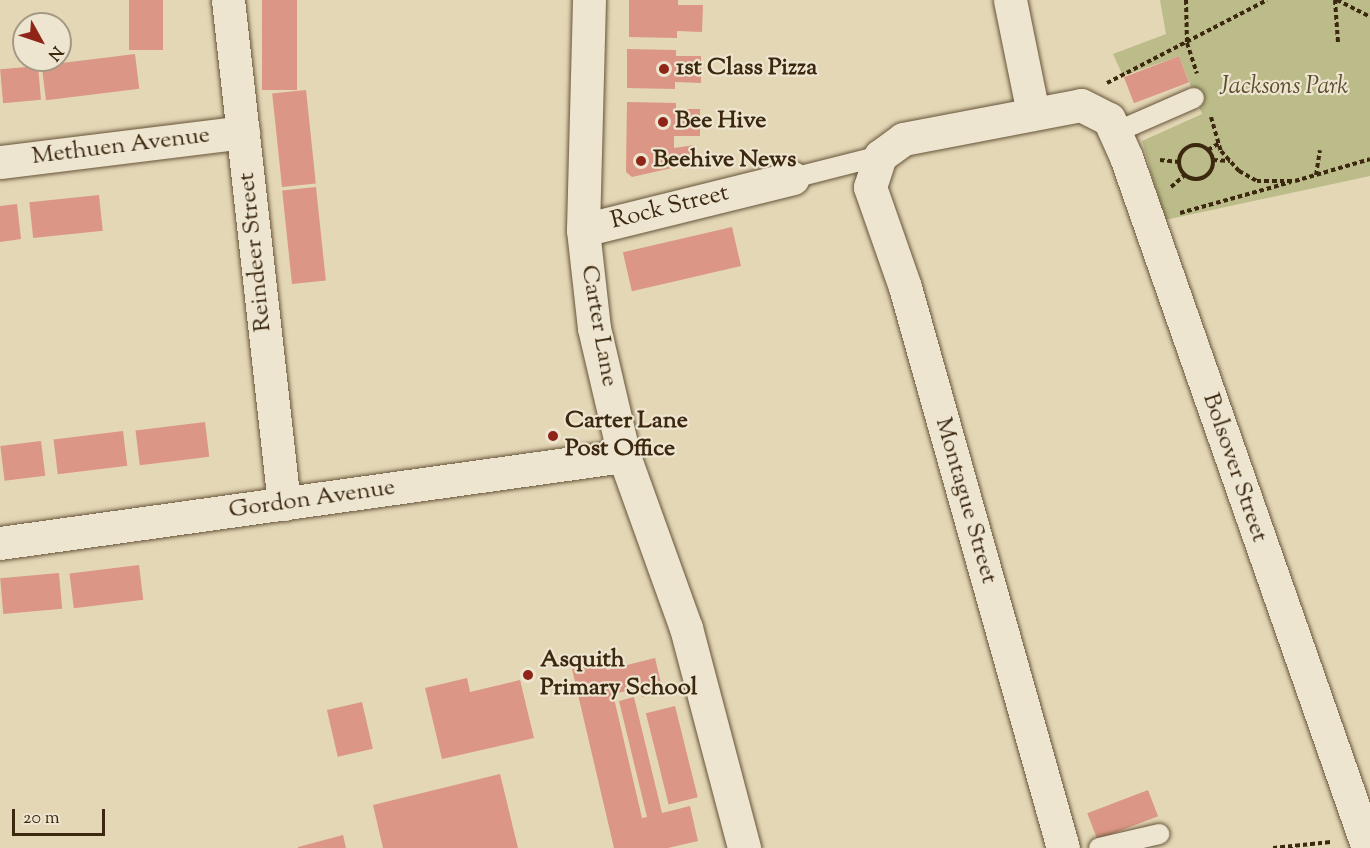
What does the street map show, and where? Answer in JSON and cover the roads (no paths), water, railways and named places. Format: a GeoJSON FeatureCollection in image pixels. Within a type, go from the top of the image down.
{"type":"FeatureCollection","features":[{"type":"Feature","properties":{"kind":"street","name":"Reindeer Street"},"geometry":{"type":"LineString","coordinates":[[228,0],[284,504]]}},
{"type":"Feature","properties":{"kind":"street","name":"Carter Lane"},"geometry":{"type":"LineString","coordinates":[[589,0],[583,230],[594,328],[624,456],[686,628],[744,848]]}},
{"type":"Feature","properties":{"kind":"street"},"geometry":{"type":"LineString","coordinates":[[880,156],[903,139],[1033,113],[1010,0]]}},
{"type":"Feature","properties":{"kind":"street","name":"Bolsover Street"},"geometry":{"type":"LineString","coordinates":[[1033,113],[1081,105],[1109,119],[1116,132],[1366,843]]}},
{"type":"Feature","properties":{"kind":"street","name":"Methuen Avenue"},"geometry":{"type":"LineString","coordinates":[[0,162],[243,132]]}},
{"type":"Feature","properties":{"kind":"street","name":"Montague Street"},"geometry":{"type":"LineString","coordinates":[[880,156],[870,187],[905,287],[1063,848]]}},
{"type":"Feature","properties":{"kind":"street","name":"Rock Street"},"geometry":{"type":"LineString","coordinates":[[583,230],[793,178]]}},
{"type":"Feature","properties":{"kind":"street","name":"Gordon Avenue"},"geometry":{"type":"LineString","coordinates":[[0,543],[624,456]]}},
{"type":"Feature","properties":{"kind":"lane"},"geometry":{"type":"LineString","coordinates":[[1116,132],[1201,104]]}},
{"type":"Feature","properties":{"kind":"lane"},"geometry":{"type":"LineString","coordinates":[[793,178],[880,156]]}},
{"type":"Feature","properties":{"kind":"lane"},"geometry":{"type":"LineString","coordinates":[[1099,848],[1159,834]]}},
{"type":"Feature","properties":{"kind":"place","name":"1st Class Pizza"},"geometry":{"type":"Point","coordinates":[664,69]}},
{"type":"Feature","properties":{"kind":"place","name":"Bee Hive"},"geometry":{"type":"Point","coordinates":[663,122]}},
{"type":"Feature","properties":{"kind":"place","name":"Beehive News"},"geometry":{"type":"Point","coordinates":[641,161]}},
{"type":"Feature","properties":{"kind":"place","name":"Carter Lane Post Office"},"geometry":{"type":"Point","coordinates":[553,436]}},
{"type":"Feature","properties":{"kind":"place","name":"Asquith Primary School"},"geometry":{"type":"Point","coordinates":[528,675]}},
{"type":"Feature","properties":{"kind":"park label","name":"Jacksons Park"},"geometry":{"type":"Point","coordinates":[1284,88]}}]}
